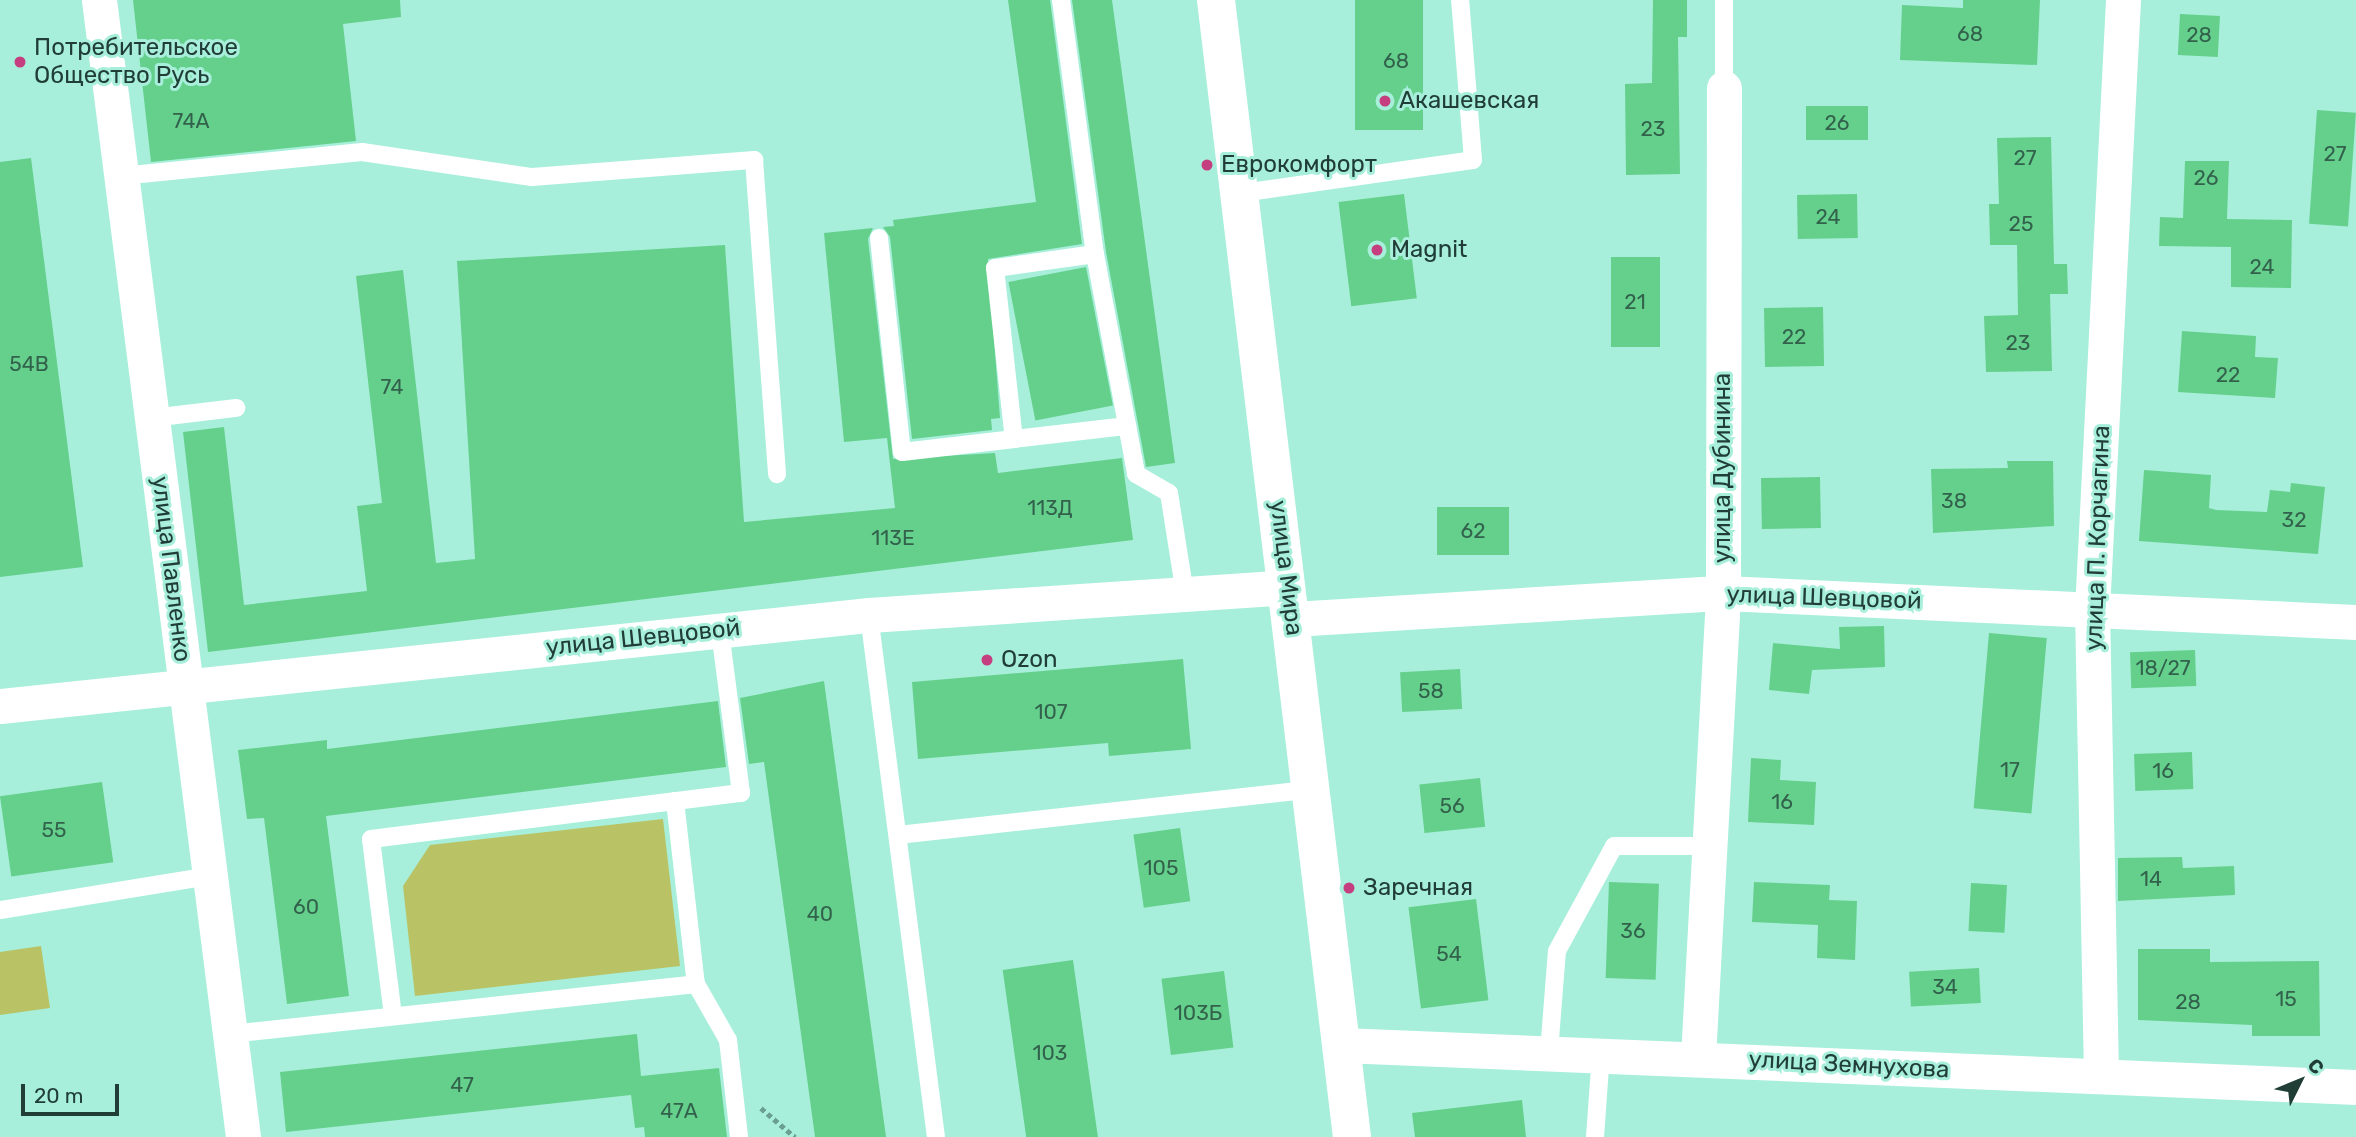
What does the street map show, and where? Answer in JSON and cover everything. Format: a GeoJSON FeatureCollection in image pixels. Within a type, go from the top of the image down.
{"type":"FeatureCollection","features":[{"type":"Feature","properties":{"kind":"main road","name":"улица Мира"},"geometry":{"type":"LineString","coordinates":[[1216,0],[1242,193],[1352,1137]]}},
{"type":"Feature","properties":{"kind":"street","name":"улица Павленко"},"geometry":{"type":"LineString","coordinates":[[99,0],[243,1137]]}},
{"type":"Feature","properties":{"kind":"street","name":"улица П. Корчагина"},"geometry":{"type":"LineString","coordinates":[[2101,1076],[2092,610],[2123,0]]}},
{"type":"Feature","properties":{"kind":"street","name":"улица Дубинина"},"geometry":{"type":"LineString","coordinates":[[1698,1058],[1723,593],[1724,88]]}},
{"type":"Feature","properties":{"kind":"street","name":"улица Шевцовой"},"geometry":{"type":"LineString","coordinates":[[0,706],[186,684],[869,615],[1185,594],[1290,603],[1723,593],[2356,622]]}},
{"type":"Feature","properties":{"kind":"street","name":"улица Земнухова"},"geometry":{"type":"LineString","coordinates":[[1342,1045],[2356,1087]]}},
{"type":"Feature","properties":{"kind":"lane"},"geometry":{"type":"LineString","coordinates":[[1061,0],[1095,254],[1136,474],[1168,493],[1185,594]]}},
{"type":"Feature","properties":{"kind":"lane"},"geometry":{"type":"LineString","coordinates":[[1242,193],[1473,160],[1460,0]]}},
{"type":"Feature","properties":{"kind":"lane"},"geometry":{"type":"LineString","coordinates":[[1724,0],[1724,88]]}},
{"type":"Feature","properties":{"kind":"lane"},"geometry":{"type":"LineString","coordinates":[[121,176],[362,152],[532,177],[754,160],[777,474]]}},
{"type":"Feature","properties":{"kind":"lane"},"geometry":{"type":"LineString","coordinates":[[879,238],[902,452],[1128,426]]}},
{"type":"Feature","properties":{"kind":"lane"},"geometry":{"type":"LineString","coordinates":[[1014,439],[995,268],[1095,254]]}},
{"type":"Feature","properties":{"kind":"lane"},"geometry":{"type":"LineString","coordinates":[[152,418],[236,408]]}},
{"type":"Feature","properties":{"kind":"lane"},"geometry":{"type":"LineString","coordinates":[[869,615],[936,1137]]}},
{"type":"Feature","properties":{"kind":"lane"},"geometry":{"type":"LineString","coordinates":[[393,1016],[371,839],[741,793],[720,631]]}},
{"type":"Feature","properties":{"kind":"lane"},"geometry":{"type":"LineString","coordinates":[[898,835],[1312,789]]}},
{"type":"Feature","properties":{"kind":"lane"},"geometry":{"type":"LineString","coordinates":[[674,801],[696,984],[728,1040],[739,1137]]}},
{"type":"Feature","properties":{"kind":"lane"},"geometry":{"type":"LineString","coordinates":[[1549,1052],[1557,951],[1614,846],[1709,846]]}},
{"type":"Feature","properties":{"kind":"lane"},"geometry":{"type":"LineString","coordinates":[[0,910],[210,876]]}},
{"type":"Feature","properties":{"kind":"lane"},"geometry":{"type":"LineString","coordinates":[[230,1034],[696,984]]}},
{"type":"Feature","properties":{"kind":"lane"},"geometry":{"type":"LineString","coordinates":[[1595,1137],[1601,1054]]}},
{"type":"Feature","properties":{"kind":"green space"},"geometry":{"type":"Polygon","coordinates":[[[663,819],[680,966],[415,996],[403,886],[430,845],[663,819]]]}},
{"type":"Feature","properties":{"kind":"green space"},"geometry":{"type":"Polygon","coordinates":[[[41,946],[50,1008],[0,1015],[0,952],[41,946]]]}},
{"type":"Feature","properties":{"kind":"building"},"geometry":{"type":"Polygon","coordinates":[[[133,0],[400,0],[401,17],[343,24],[356,141],[151,162],[133,0]]]}},
{"type":"Feature","properties":{"kind":"building"},"geometry":{"type":"Polygon","coordinates":[[[1008,0],[1050,0],[1082,244],[988,259],[1000,418],[991,419],[992,430],[912,439],[890,237],[883,227],[894,226],[893,220],[1036,202],[1008,0]]]}},
{"type":"Feature","properties":{"kind":"building"},"geometry":{"type":"Polygon","coordinates":[[[1072,0],[1112,0],[1175,463],[1146,467],[1106,252],[1072,0]]]}},
{"type":"Feature","properties":{"kind":"building"},"geometry":{"type":"Polygon","coordinates":[[[1355,0],[1423,0],[1423,130],[1355,130],[1355,0]]]}},
{"type":"Feature","properties":{"kind":"building"},"geometry":{"type":"Polygon","coordinates":[[[1653,0],[1687,0],[1687,37],[1678,37],[1680,174],[1626,175],[1625,84],[1652,83],[1653,0]]]}},
{"type":"Feature","properties":{"kind":"building"},"geometry":{"type":"Polygon","coordinates":[[[1963,0],[2040,0],[2037,65],[1900,60],[1902,5],[1963,8],[1963,0]]]}},
{"type":"Feature","properties":{"kind":"building"},"geometry":{"type":"Polygon","coordinates":[[[2180,14],[2220,16],[2218,57],[2178,55],[2180,14]]]}},
{"type":"Feature","properties":{"kind":"building"},"geometry":{"type":"Polygon","coordinates":[[[1806,106],[1868,106],[1868,140],[1806,140],[1806,106]]]}},
{"type":"Feature","properties":{"kind":"building"},"geometry":{"type":"Polygon","coordinates":[[[2317,110],[2356,113],[2348,226],[2309,224],[2317,110]]]}},
{"type":"Feature","properties":{"kind":"building"},"geometry":{"type":"Polygon","coordinates":[[[2051,137],[2054,264],[2067,264],[2068,294],[2050,294],[2052,371],[1986,372],[1984,316],[2018,315],[2017,245],[1990,245],[1989,204],[1999,204],[1997,138],[2051,137]]]}},
{"type":"Feature","properties":{"kind":"building"},"geometry":{"type":"Polygon","coordinates":[[[31,158],[83,567],[0,577],[0,162],[31,158]]]}},
{"type":"Feature","properties":{"kind":"building"},"geometry":{"type":"Polygon","coordinates":[[[2185,161],[2229,161],[2227,219],[2292,220],[2291,288],[2231,287],[2231,247],[2159,246],[2160,217],[2183,218],[2185,161]]]}},
{"type":"Feature","properties":{"kind":"building","name":"Magnit"},"geometry":{"type":"Polygon","coordinates":[[[1404,194],[1417,298],[1351,306],[1338,202],[1404,194]]]}},
{"type":"Feature","properties":{"kind":"building"},"geometry":{"type":"Polygon","coordinates":[[[1857,194],[1858,238],[1798,239],[1797,195],[1857,194]]]}},
{"type":"Feature","properties":{"kind":"building"},"geometry":{"type":"Polygon","coordinates":[[[873,228],[868,239],[893,459],[995,453],[998,473],[1122,458],[1133,540],[208,652],[183,432],[224,427],[244,605],[367,591],[357,506],[382,503],[356,276],[403,270],[436,563],[475,559],[457,261],[725,245],[744,522],[895,508],[887,438],[844,442],[824,233],[873,228]]]}},
{"type":"Feature","properties":{"kind":"building"},"geometry":{"type":"Polygon","coordinates":[[[1611,257],[1660,257],[1660,347],[1611,347],[1611,257]]]}},
{"type":"Feature","properties":{"kind":"building"},"geometry":{"type":"Polygon","coordinates":[[[1086,267],[1113,405],[1035,420],[1008,282],[1086,267]]]}},
{"type":"Feature","properties":{"kind":"building"},"geometry":{"type":"Polygon","coordinates":[[[1823,307],[1824,366],[1765,367],[1764,308],[1823,307]]]}},
{"type":"Feature","properties":{"kind":"building"},"geometry":{"type":"Polygon","coordinates":[[[2182,331],[2256,336],[2255,357],[2278,358],[2275,398],[2178,392],[2182,331]]]}},
{"type":"Feature","properties":{"kind":"building"},"geometry":{"type":"Polygon","coordinates":[[[2007,461],[2053,461],[2054,526],[1933,533],[1931,469],[2008,468],[2007,461]]]}},
{"type":"Feature","properties":{"kind":"building"},"geometry":{"type":"Polygon","coordinates":[[[2144,470],[2211,475],[2209,508],[2216,510],[2267,512],[2270,490],[2290,492],[2291,483],[2325,487],[2318,554],[2139,541],[2144,470]]]}},
{"type":"Feature","properties":{"kind":"building"},"geometry":{"type":"Polygon","coordinates":[[[1820,477],[1821,528],[1762,529],[1761,478],[1820,477]]]}},
{"type":"Feature","properties":{"kind":"building"},"geometry":{"type":"Polygon","coordinates":[[[1437,507],[1509,507],[1509,555],[1437,555],[1437,507]]]}},
{"type":"Feature","properties":{"kind":"building"},"geometry":{"type":"Polygon","coordinates":[[[1884,626],[1885,667],[1812,670],[1809,694],[1769,690],[1773,643],[1840,649],[1839,627],[1884,626]]]}},
{"type":"Feature","properties":{"kind":"building"},"geometry":{"type":"Polygon","coordinates":[[[1989,633],[2047,638],[2031,813],[1974,808],[1989,633]]]}},
{"type":"Feature","properties":{"kind":"building"},"geometry":{"type":"Polygon","coordinates":[[[2195,650],[2196,686],[2131,688],[2130,652],[2195,650]]]}},
{"type":"Feature","properties":{"kind":"building"},"geometry":{"type":"Polygon","coordinates":[[[1183,659],[1191,749],[1109,756],[1108,743],[918,759],[912,682],[1183,659]]]}},
{"type":"Feature","properties":{"kind":"building"},"geometry":{"type":"Polygon","coordinates":[[[1460,669],[1462,709],[1402,712],[1400,672],[1460,669]]]}},
{"type":"Feature","properties":{"kind":"building"},"geometry":{"type":"Polygon","coordinates":[[[824,681],[886,1137],[815,1137],[764,762],[749,764],[740,698],[824,681]]]}},
{"type":"Feature","properties":{"kind":"building"},"geometry":{"type":"Polygon","coordinates":[[[718,701],[726,767],[326,816],[349,996],[287,1004],[264,818],[247,819],[238,750],[327,740],[327,749],[718,701]]]}},
{"type":"Feature","properties":{"kind":"building"},"geometry":{"type":"Polygon","coordinates":[[[2192,752],[2193,789],[2135,791],[2134,754],[2192,752]]]}},
{"type":"Feature","properties":{"kind":"building"},"geometry":{"type":"Polygon","coordinates":[[[1751,758],[1781,760],[1780,780],[1816,782],[1814,825],[1748,822],[1751,758]]]}},
{"type":"Feature","properties":{"kind":"building"},"geometry":{"type":"Polygon","coordinates":[[[1480,778],[1485,827],[1424,833],[1419,784],[1480,778]]]}},
{"type":"Feature","properties":{"kind":"building"},"geometry":{"type":"Polygon","coordinates":[[[102,782],[113,862],[11,877],[0,796],[102,782]]]}},
{"type":"Feature","properties":{"kind":"building"},"geometry":{"type":"Polygon","coordinates":[[[1180,828],[1190,901],[1144,908],[1133,835],[1180,828]]]}},
{"type":"Feature","properties":{"kind":"building"},"geometry":{"type":"Polygon","coordinates":[[[2182,857],[2183,868],[2234,866],[2235,895],[2118,901],[2118,858],[2182,857]]]}},
{"type":"Feature","properties":{"kind":"building"},"geometry":{"type":"Polygon","coordinates":[[[1609,882],[1659,884],[1656,980],[1606,978],[1609,882]]]}},
{"type":"Feature","properties":{"kind":"building"},"geometry":{"type":"Polygon","coordinates":[[[1754,882],[1830,885],[1829,900],[1857,901],[1855,960],[1817,958],[1818,925],[1752,922],[1754,882]]]}},
{"type":"Feature","properties":{"kind":"building"},"geometry":{"type":"Polygon","coordinates":[[[1971,883],[2007,885],[2004,933],[1968,931],[1971,883]]]}},
{"type":"Feature","properties":{"kind":"building"},"geometry":{"type":"Polygon","coordinates":[[[1476,899],[1488,1000],[1421,1009],[1409,907],[1476,899]]]}},
{"type":"Feature","properties":{"kind":"building"},"geometry":{"type":"Polygon","coordinates":[[[2138,949],[2210,949],[2210,962],[2319,961],[2320,1036],[2252,1036],[2252,1025],[2138,1020],[2138,949]]]}},
{"type":"Feature","properties":{"kind":"building"},"geometry":{"type":"Polygon","coordinates":[[[1073,960],[1098,1137],[1026,1137],[1003,970],[1073,960]]]}},
{"type":"Feature","properties":{"kind":"building"},"geometry":{"type":"Polygon","coordinates":[[[1979,968],[1981,1003],[1911,1007],[1909,972],[1979,968]]]}},
{"type":"Feature","properties":{"kind":"building"},"geometry":{"type":"Polygon","coordinates":[[[1224,971],[1233,1047],[1171,1055],[1161,979],[1224,971]]]}},
{"type":"Feature","properties":{"kind":"building"},"geometry":{"type":"Polygon","coordinates":[[[637,1034],[641,1076],[719,1068],[727,1137],[645,1137],[644,1127],[635,1128],[631,1095],[286,1132],[280,1072],[637,1034]]]}},
{"type":"Feature","properties":{"kind":"building"},"geometry":{"type":"Polygon","coordinates":[[[1522,1100],[1526,1137],[1415,1137],[1412,1113],[1522,1100]]]}},
{"type":"Feature","properties":{"kind":"place","name":"Потребительское Общество Русь"},"geometry":{"type":"Point","coordinates":[20,62]}},
{"type":"Feature","properties":{"kind":"place","name":"Акашевская"},"geometry":{"type":"Point","coordinates":[1385,101]}},
{"type":"Feature","properties":{"kind":"place","name":"Еврокомфорт"},"geometry":{"type":"Point","coordinates":[1207,165]}},
{"type":"Feature","properties":{"kind":"place","name":"Magnit"},"geometry":{"type":"Point","coordinates":[1377,250]}},
{"type":"Feature","properties":{"kind":"place","name":"Ozon"},"geometry":{"type":"Point","coordinates":[987,660]}},
{"type":"Feature","properties":{"kind":"place","name":"Заречная"},"geometry":{"type":"Point","coordinates":[1349,888]}}]}
